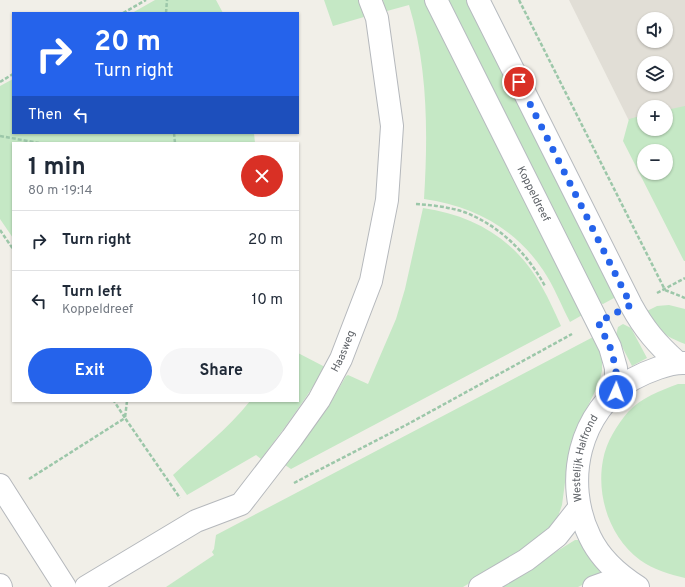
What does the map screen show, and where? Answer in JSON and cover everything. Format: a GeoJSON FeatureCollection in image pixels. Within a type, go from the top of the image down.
{"type":"FeatureCollection","features":[{"type":"Feature","properties":{"kind":"main road","name":"Haasweg"},"geometry":{"type":"LineString","coordinates":[[86,587],[196,521],[241,504],[292,438],[319,400],[341,359],[371,281],[387,200],[392,126],[377,18],[370,0]]}},
{"type":"Feature","properties":{"kind":"main road","name":"Koppeldreef"},"geometry":{"type":"LineString","coordinates":[[436,0],[610,347],[616,368],[616,392]]}},
{"type":"Feature","properties":{"kind":"main road"},"geometry":{"type":"LineString","coordinates":[[478,0],[641,323],[654,340],[681,363]]}},
{"type":"Feature","properties":{"kind":"main road","name":"Westelijk Halfrond"},"geometry":{"type":"LineString","coordinates":[[630,582],[606,561],[590,538],[579,508],[576,483],[580,450],[590,425],[600,410],[616,392],[628,382],[642,374],[681,363]]}},
{"type":"Feature","properties":{"kind":"main road"},"geometry":{"type":"LineString","coordinates":[[3,489],[65,587]]}},
{"type":"Feature","properties":{"kind":"main road"},"geometry":{"type":"LineString","coordinates":[[480,587],[526,560],[557,536],[579,508]]}},
{"type":"Feature","properties":{"kind":"main road"},"geometry":{"type":"LineString","coordinates":[[594,587],[630,582]]}},
{"type":"Feature","properties":{"kind":"path"},"geometry":{"type":"LineString","coordinates":[[125,12],[146,0]]}},
{"type":"Feature","properties":{"kind":"path"},"geometry":{"type":"LineString","coordinates":[[166,12],[167,0]]}},
{"type":"Feature","properties":{"kind":"path"},"geometry":{"type":"LineString","coordinates":[[519,0],[665,290],[685,298]]}},
{"type":"Feature","properties":{"kind":"path"},"geometry":{"type":"LineString","coordinates":[[0,82],[12,75]]}},
{"type":"Feature","properties":{"kind":"path"},"geometry":{"type":"LineString","coordinates":[[0,136],[33,142]]}},
{"type":"Feature","properties":{"kind":"path"},"geometry":{"type":"LineString","coordinates":[[387,200],[439,206],[464,212],[486,222],[507,237],[536,268],[546,288]]}},
{"type":"Feature","properties":{"kind":"path"},"geometry":{"type":"LineString","coordinates":[[0,230],[12,248]]}},
{"type":"Feature","properties":{"kind":"path"},"geometry":{"type":"LineString","coordinates":[[631,305],[665,290],[685,278]]}},
{"type":"Feature","properties":{"kind":"path"},"geometry":{"type":"LineString","coordinates":[[289,486],[408,424],[571,334],[598,322]]}},
{"type":"Feature","properties":{"kind":"path"},"geometry":{"type":"LineString","coordinates":[[568,328],[571,334]]}},
{"type":"Feature","properties":{"kind":"path"},"geometry":{"type":"LineString","coordinates":[[115,402],[196,521]]}},
{"type":"Feature","properties":{"kind":"path"},"geometry":{"type":"LineString","coordinates":[[125,418],[127,402]]}},
{"type":"Feature","properties":{"kind":"path"},"geometry":{"type":"LineString","coordinates":[[3,489],[125,418]]}},
{"type":"Feature","properties":{"kind":"shaded area"},"geometry":{"type":"Polygon","coordinates":[[[569,0],[685,0],[685,234],[668,180],[673,180],[673,144],[641,144],[569,0]]]}},
{"type":"Feature","properties":{"kind":"green space"},"geometry":{"type":"Polygon","coordinates":[[[155,0],[216,0],[222,12],[134,12],[155,0]]]}},
{"type":"Feature","properties":{"kind":"green space"},"geometry":{"type":"Polygon","coordinates":[[[324,0],[359,0],[364,17],[333,26],[324,0]]]}},
{"type":"Feature","properties":{"kind":"green space"},"geometry":{"type":"Polygon","coordinates":[[[383,0],[426,0],[584,314],[570,322],[543,270],[532,255],[506,231],[476,213],[442,202],[424,199],[426,126],[420,53],[409,5],[387,11],[385,10],[383,0]]]}},
{"type":"Feature","properties":{"kind":"green space"},"geometry":{"type":"Polygon","coordinates":[[[447,0],[466,0],[615,296],[603,304],[600,303],[447,0]]]}},
{"type":"Feature","properties":{"kind":"green space"},"geometry":{"type":"Polygon","coordinates":[[[12,80],[12,134],[254,134],[255,142],[12,142],[12,237],[0,219],[0,86],[12,80]]]}},
{"type":"Feature","properties":{"kind":"green space"},"geometry":{"type":"Polygon","coordinates":[[[685,106],[685,261],[643,180],[673,180],[673,144],[637,144],[637,169],[623,141],[629,119],[637,117],[637,136],[673,136],[673,109],[685,106]]]}},
{"type":"Feature","properties":{"kind":"green space"},"geometry":{"type":"Polygon","coordinates":[[[423,208],[460,217],[477,224],[507,243],[532,270],[545,292],[561,326],[291,469],[285,465],[327,409],[346,376],[348,375],[368,384],[396,319],[405,289],[423,208]]]}},
{"type":"Feature","properties":{"kind":"green space"},"geometry":{"type":"Polygon","coordinates":[[[669,305],[685,309],[685,344],[662,332],[645,312],[657,306],[669,305]]]}},
{"type":"Feature","properties":{"kind":"green space"},"geometry":{"type":"Polygon","coordinates":[[[623,324],[631,328],[647,358],[632,366],[616,335],[618,327],[623,324]]]}},
{"type":"Feature","properties":{"kind":"green space"},"geometry":{"type":"Polygon","coordinates":[[[595,336],[602,354],[602,371],[599,383],[574,435],[569,453],[562,505],[555,525],[539,542],[463,587],[166,587],[214,555],[212,552],[214,549],[216,535],[595,336]]]}},
{"type":"Feature","properties":{"kind":"green space"},"geometry":{"type":"Polygon","coordinates":[[[299,354],[325,367],[294,414],[261,459],[256,455],[187,495],[173,475],[223,430],[249,402],[299,402],[299,354]]]}},
{"type":"Feature","properties":{"kind":"green space"},"geometry":{"type":"Polygon","coordinates":[[[678,384],[685,384],[685,578],[656,569],[640,560],[621,540],[613,528],[604,502],[601,474],[604,453],[609,440],[628,412],[639,402],[678,384]]]}},
{"type":"Feature","properties":{"kind":"green space"},"geometry":{"type":"Polygon","coordinates":[[[575,540],[580,541],[599,570],[601,574],[599,577],[578,587],[499,587],[575,540]]]}},
{"type":"Feature","properties":{"kind":"route"},"geometry":{"type":"LineString","coordinates":[[519,82],[631,305],[598,322],[610,347],[616,368],[616,392]]}}]}
